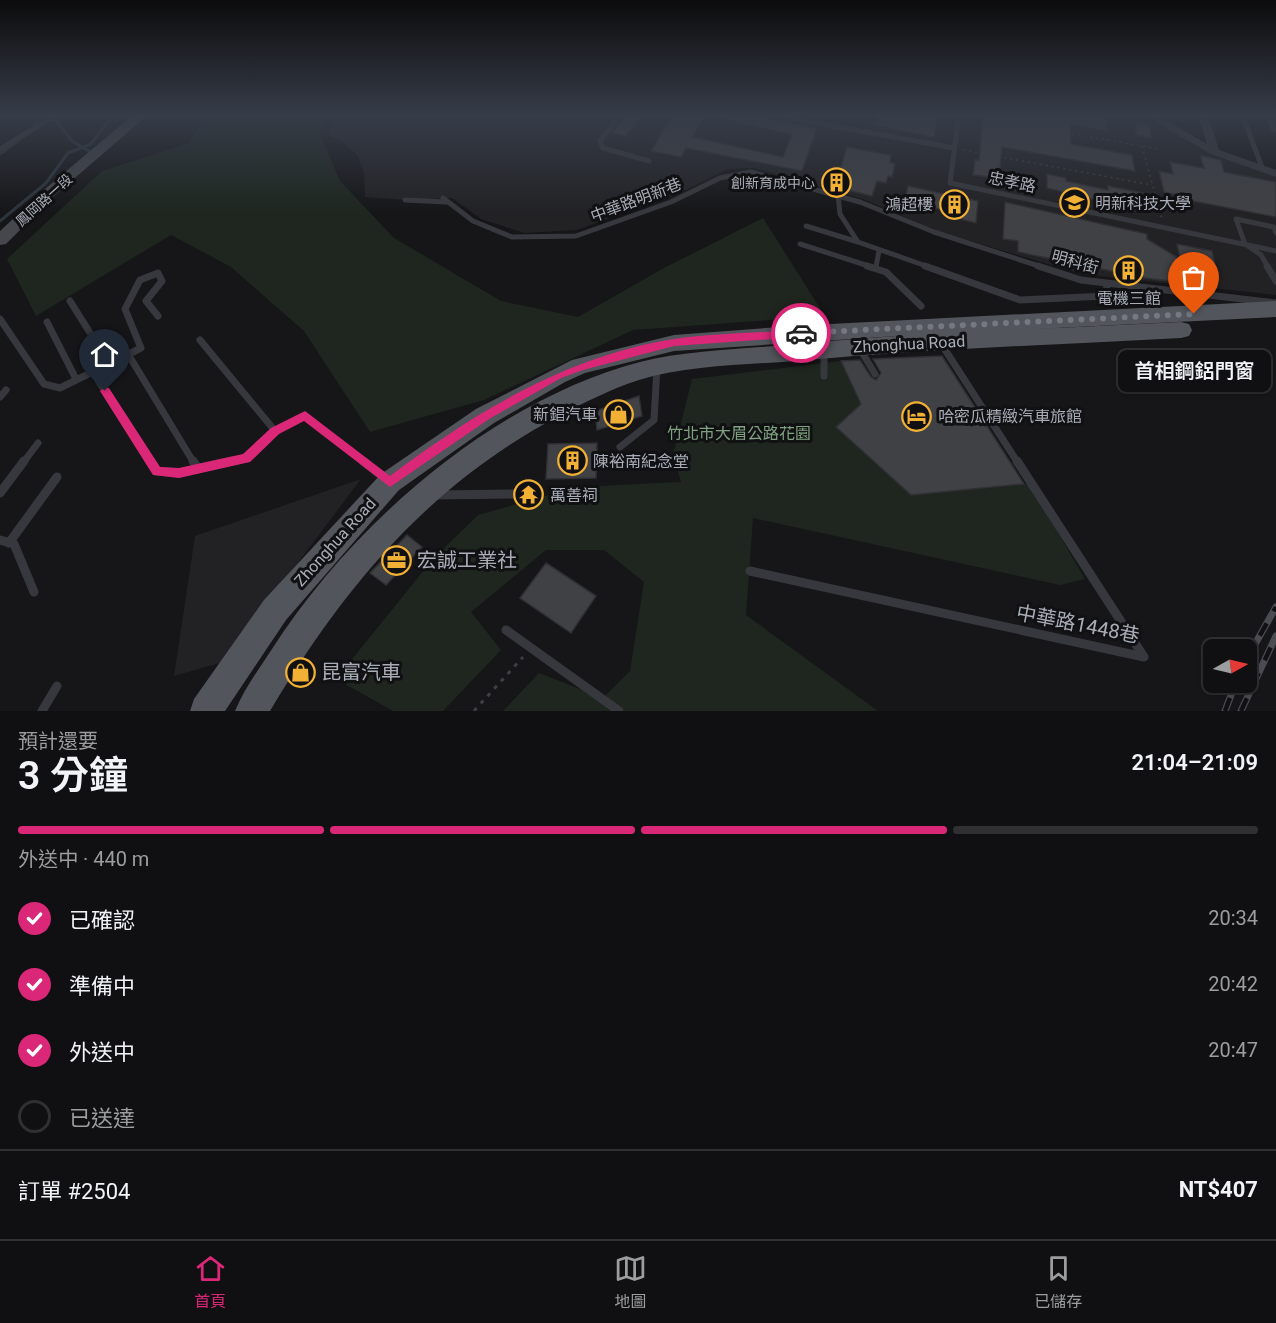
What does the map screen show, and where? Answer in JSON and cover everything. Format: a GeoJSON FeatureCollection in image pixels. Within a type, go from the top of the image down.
{"type":"FeatureCollection","features":[{"type":"Feature","properties":{"kind":"main road","name":"Zhonghua Road"},"geometry":{"type":"LineString","coordinates":[[206,711],[275,610],[390,483],[485,416],[558,376],[627,352],[674,343],[792,334],[1276,309]]}},
{"type":"Feature","properties":{"kind":"main road","name":"Zhonghua Road"},"geometry":{"type":"LineString","coordinates":[[251,711],[310,620],[370,546],[423,495],[463,461],[532,417],[620,378],[657,367],[824,349],[1276,325]]}},
{"type":"Feature","properties":{"kind":"street","name":"鳳岡路一段"},"geometry":{"type":"LineString","coordinates":[[0,240],[50,192],[103,147]]}},
{"type":"Feature","properties":{"kind":"street"},"geometry":{"type":"LineString","coordinates":[[1207,147],[1276,174]]}},
{"type":"Feature","properties":{"kind":"street"},"geometry":{"type":"LineString","coordinates":[[1213,147],[1215,152]]}},
{"type":"Feature","properties":{"kind":"lane"},"geometry":{"type":"LineString","coordinates":[[603,147],[649,161]]}},
{"type":"Feature","properties":{"kind":"lane"},"geometry":{"type":"LineString","coordinates":[[949,147],[954,148]]}},
{"type":"Feature","properties":{"kind":"lane"},"geometry":{"type":"LineString","coordinates":[[1254,147],[1263,170]]}},
{"type":"Feature","properties":{"kind":"lane","name":"忠孝路"},"geometry":{"type":"LineString","coordinates":[[954,148],[950,183],[1276,251]]}},
{"type":"Feature","properties":{"kind":"lane","name":"中華路明新巷"},"geometry":{"type":"LineString","coordinates":[[405,200],[445,200],[472,221],[522,238],[576,236],[652,210],[689,195],[720,178],[742,172],[763,175],[838,195]]}},
{"type":"Feature","properties":{"kind":"lane"},"geometry":{"type":"LineString","coordinates":[[838,195],[835,204],[838,214],[850,227],[858,242]]}},
{"type":"Feature","properties":{"kind":"lane","name":"明科街"},"geometry":{"type":"LineString","coordinates":[[838,195],[965,242],[1081,280],[1107,284],[1106,296],[1020,300],[879,250]]}},
{"type":"Feature","properties":{"kind":"lane"},"geometry":{"type":"LineString","coordinates":[[1276,233],[1274,227],[1236,219],[1245,244],[1261,255],[1276,281]]}},
{"type":"Feature","properties":{"kind":"lane"},"geometry":{"type":"LineString","coordinates":[[807,226],[879,250],[876,268]]}},
{"type":"Feature","properties":{"kind":"lane"},"geometry":{"type":"LineString","coordinates":[[800,244],[886,272],[921,306]]}},
{"type":"Feature","properties":{"kind":"lane"},"geometry":{"type":"LineString","coordinates":[[0,319],[44,384],[60,388],[141,348],[125,309],[137,280],[147,274],[158,273],[162,281],[146,301],[158,316]]}},
{"type":"Feature","properties":{"kind":"lane"},"geometry":{"type":"LineString","coordinates":[[1107,284],[1216,294],[1276,303]]}},
{"type":"Feature","properties":{"kind":"lane"},"geometry":{"type":"LineString","coordinates":[[70,301],[109,363]]}},
{"type":"Feature","properties":{"kind":"lane"},"geometry":{"type":"LineString","coordinates":[[47,322],[76,379]]}},
{"type":"Feature","properties":{"kind":"lane"},"geometry":{"type":"LineString","coordinates":[[200,340],[275,431]]}},
{"type":"Feature","properties":{"kind":"lane","name":"中華路1448巷"},"geometry":{"type":"LineString","coordinates":[[750,571],[1144,657],[940,342]]}},
{"type":"Feature","properties":{"kind":"lane"},"geometry":{"type":"LineString","coordinates":[[859,347],[874,374]]}},
{"type":"Feature","properties":{"kind":"lane"},"geometry":{"type":"LineString","coordinates":[[824,349],[824,376]]}},
{"type":"Feature","properties":{"kind":"lane"},"geometry":{"type":"LineString","coordinates":[[128,354],[198,469]]}},
{"type":"Feature","properties":{"kind":"lane"},"geometry":{"type":"LineString","coordinates":[[620,447],[654,420],[657,367]]}},
{"type":"Feature","properties":{"kind":"lane"},"geometry":{"type":"LineString","coordinates":[[92,371],[157,471],[179,473],[246,458],[275,431],[305,416],[390,483]]}},
{"type":"Feature","properties":{"kind":"lane"},"geometry":{"type":"LineString","coordinates":[[0,397],[6,390]]}},
{"type":"Feature","properties":{"kind":"lane"},"geometry":{"type":"LineString","coordinates":[[0,493],[38,443]]}},
{"type":"Feature","properties":{"kind":"lane"},"geometry":{"type":"LineString","coordinates":[[34,592],[14,544],[5,542],[57,477]]}},
{"type":"Feature","properties":{"kind":"lane"},"geometry":{"type":"LineString","coordinates":[[423,495],[514,494]]}},
{"type":"Feature","properties":{"kind":"lane"},"geometry":{"type":"LineString","coordinates":[[506,630],[619,711]]}},
{"type":"Feature","properties":{"kind":"lane"},"geometry":{"type":"LineString","coordinates":[[42,711],[57,686]]}},
{"type":"Feature","properties":{"kind":"path"},"geometry":{"type":"LineString","coordinates":[[1142,147],[1164,227]]}},
{"type":"Feature","properties":{"kind":"path"},"geometry":{"type":"LineString","coordinates":[[1149,147],[1159,149]]}},
{"type":"Feature","properties":{"kind":"path"},"geometry":{"type":"LineString","coordinates":[[954,148],[1152,185]]}},
{"type":"Feature","properties":{"kind":"path"},"geometry":{"type":"LineString","coordinates":[[474,711],[531,648]]}},
{"type":"Feature","properties":{"kind":"shaded area","name":"明新科技大學"},"geometry":{"type":"Polygon","coordinates":[[[348,147],[1200,147],[1211,153],[1276,174],[1276,295],[1081,274],[934,230],[863,199],[754,168],[728,169],[688,189],[577,230],[524,233],[481,219],[452,198],[405,200],[365,197],[364,172],[357,155],[348,147]]]}},
{"type":"Feature","properties":{"kind":"shaded area"},"geometry":{"type":"Polygon","coordinates":[[[361,479],[223,662],[174,676],[195,536],[361,479]]]}},
{"type":"Feature","properties":{"kind":"green space"},"geometry":{"type":"Polygon","coordinates":[[[177,147],[326,147],[340,181],[394,238],[501,301],[578,317],[662,269],[763,218],[825,316],[633,330],[484,400],[370,432],[304,331],[231,267],[171,235],[36,316],[7,259],[102,171],[177,147]]]}},
{"type":"Feature","properties":{"kind":"green space","name":"竹北市大眉公路花園"},"geometry":{"type":"Polygon","coordinates":[[[841,361],[861,404],[836,427],[911,495],[1030,484],[1085,579],[1060,585],[753,518],[746,615],[878,711],[503,711],[539,673],[603,698],[630,671],[644,582],[604,550],[546,550],[471,612],[501,650],[443,711],[393,711],[336,679],[433,559],[478,515],[577,487],[681,482],[673,455],[692,379],[841,361]]]}},
{"type":"Feature","properties":{"kind":"building"},"geometry":{"type":"Polygon","coordinates":[[[653,147],[738,147],[783,157],[787,147],[810,147],[802,171],[686,148],[681,157],[651,151],[653,147]]]}},
{"type":"Feature","properties":{"kind":"building"},"geometry":{"type":"Polygon","coordinates":[[[847,147],[891,155],[890,162],[895,164],[892,177],[888,176],[886,183],[877,181],[872,196],[835,187],[847,147]]]}},
{"type":"Feature","properties":{"kind":"building"},"geometry":{"type":"Polygon","coordinates":[[[980,147],[1002,147],[999,178],[973,175],[975,160],[979,160],[980,147]]]}},
{"type":"Feature","properties":{"kind":"building"},"geometry":{"type":"Polygon","coordinates":[[[1003,147],[1089,147],[1132,155],[1135,171],[1003,147]]]}},
{"type":"Feature","properties":{"kind":"building"},"geometry":{"type":"Polygon","coordinates":[[[1200,155],[1221,160],[1224,172],[1276,182],[1276,217],[1177,198],[1177,195],[1164,192],[1159,171],[1173,174],[1170,162],[1204,168],[1200,155]]]}},
{"type":"Feature","properties":{"kind":"building"},"geometry":{"type":"Polygon","coordinates":[[[1047,174],[1066,178],[1066,181],[1108,190],[1108,186],[1143,193],[1145,212],[1047,188],[1047,174]]]}},
{"type":"Feature","properties":{"kind":"building","name":"鴻超樓"},"geometry":{"type":"Polygon","coordinates":[[[908,186],[978,201],[976,223],[948,216],[948,211],[929,207],[930,201],[906,196],[908,186]]]}},
{"type":"Feature","properties":{"kind":"building"},"geometry":{"type":"Polygon","coordinates":[[[1005,202],[1147,234],[1147,239],[1180,259],[1177,244],[1212,251],[1219,280],[1172,270],[1177,282],[1145,278],[1018,252],[1018,241],[1003,239],[1005,202]]]}},
{"type":"Feature","properties":{"kind":"building","name":"哈密瓜精緻汽車旅館"},"geometry":{"type":"Polygon","coordinates":[[[942,356],[1024,484],[911,495],[836,427],[861,404],[841,361],[860,360],[871,377],[876,380],[881,373],[873,359],[942,356]]]}},
{"type":"Feature","properties":{"kind":"building","name":"新錩汽車"},"geometry":{"type":"Polygon","coordinates":[[[639,396],[642,416],[597,430],[595,411],[639,396]]]}},
{"type":"Feature","properties":{"kind":"building","name":"陳裕南紀念堂"},"geometry":{"type":"Polygon","coordinates":[[[597,443],[596,478],[546,479],[548,444],[597,443]]]}},
{"type":"Feature","properties":{"kind":"building","name":"宏誠工業社"},"geometry":{"type":"Polygon","coordinates":[[[407,535],[422,547],[386,585],[370,573],[407,535]]]}},
{"type":"Feature","properties":{"kind":"building"},"geometry":{"type":"Polygon","coordinates":[[[546,563],[596,596],[571,633],[520,598],[546,563]]]}},
{"type":"Feature","properties":{"kind":"waterway"},"geometry":{"type":"LineString","coordinates":[[0,154],[9,147]]}},
{"type":"Feature","properties":{"kind":"waterway"},"geometry":{"type":"LineString","coordinates":[[0,221],[46,183],[68,153],[83,147]]}},
{"type":"Feature","properties":{"kind":"waterway"},"geometry":{"type":"LineString","coordinates":[[83,147],[89,151]]}},
{"type":"Feature","properties":{"kind":"railway"},"geometry":{"type":"LineString","coordinates":[[1257,641],[1276,607]]}},
{"type":"Feature","properties":{"kind":"railway"},"geometry":{"type":"LineString","coordinates":[[1241,711],[1276,636]]}},
{"type":"Feature","properties":{"kind":"railway"},"geometry":{"type":"LineString","coordinates":[[1225,711],[1232,693]]}},
{"type":"Feature","properties":{"kind":"way so far"},"geometry":{"type":"LineString","coordinates":[[801,333],[1194,314]]}},
{"type":"Feature","properties":{"kind":"place","name":"創新育成中心"},"geometry":{"type":"Point","coordinates":[836,183]}},
{"type":"Feature","properties":{"kind":"place","name":"明新科技大學"},"geometry":{"type":"Point","coordinates":[1074,203]}},
{"type":"Feature","properties":{"kind":"place","name":"鴻超樓"},"geometry":{"type":"Point","coordinates":[954,204]}},
{"type":"Feature","properties":{"kind":"place","name":"電機三館"},"geometry":{"type":"Point","coordinates":[1129,270]}},
{"type":"Feature","properties":{"kind":"place","name":"首相鋼鋁門窗"},"geometry":{"type":"Point","coordinates":[1194,314]}},
{"type":"Feature","properties":{"kind":"place","name":"新錩汽車"},"geometry":{"type":"Point","coordinates":[618,414]}},
{"type":"Feature","properties":{"kind":"place","name":"哈密瓜精緻汽車旅館"},"geometry":{"type":"Point","coordinates":[917,416]}},
{"type":"Feature","properties":{"kind":"place","name":"陳裕南紀念堂"},"geometry":{"type":"Point","coordinates":[572,461]}},
{"type":"Feature","properties":{"kind":"place","name":"萬善祠"},"geometry":{"type":"Point","coordinates":[529,495]}},
{"type":"Feature","properties":{"kind":"place","name":"宏誠工業社"},"geometry":{"type":"Point","coordinates":[396,560]}},
{"type":"Feature","properties":{"kind":"place","name":"昆富汽車"},"geometry":{"type":"Point","coordinates":[300,672]}},
{"type":"Feature","properties":{"kind":"route"},"geometry":{"type":"LineString","coordinates":[[105,391],[157,471],[179,473],[246,458],[275,431],[305,416],[390,483],[485,416],[580,366],[627,352],[674,343],[801,333]]}}]}
